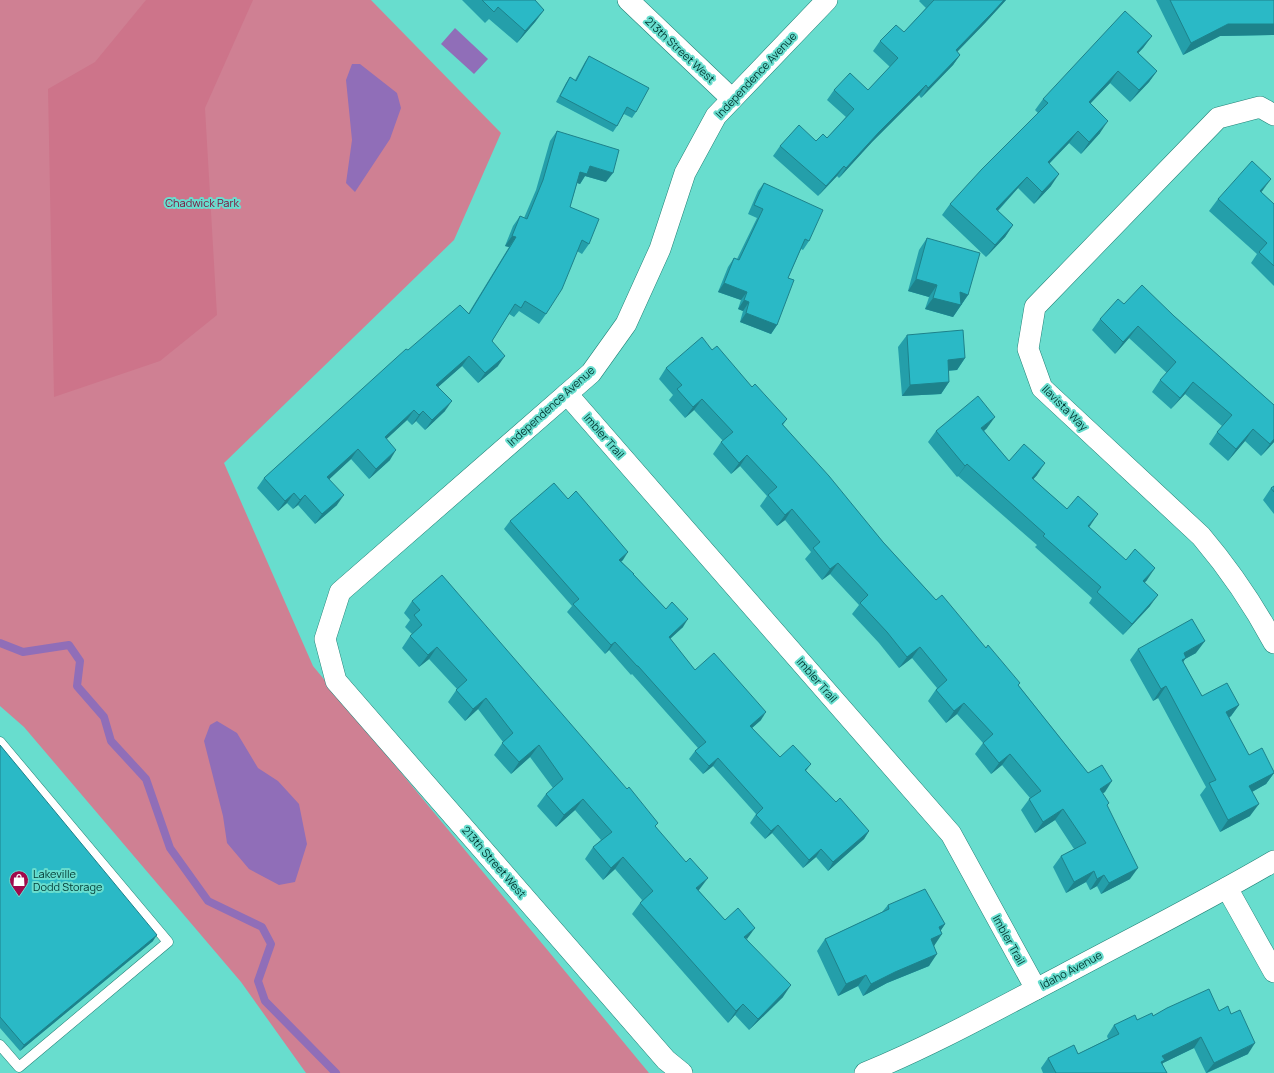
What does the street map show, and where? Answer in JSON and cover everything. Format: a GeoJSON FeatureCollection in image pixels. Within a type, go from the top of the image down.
{"type":"FeatureCollection","features":[{"type":"Feature","properties":{"kind":"street","name":"213th Street West"},"geometry":{"type":"LineString","coordinates":[[628,0],[732,99]]}},
{"type":"Feature","properties":{"kind":"street","name":"Independence Avenue"},"geometry":{"type":"LineString","coordinates":[[325,639],[340,592],[591,373],[626,324],[660,249],[685,173],[716,116],[827,0]]}},
{"type":"Feature","properties":{"kind":"street","name":"Ilavista Way"},"geometry":{"type":"LineString","coordinates":[[1274,115],[1260,107],[1218,118],[1035,307],[1028,350],[1042,388],[1200,536],[1219,557],[1246,594],[1274,643]]}},
{"type":"Feature","properties":{"kind":"street","name":"Imbler Trail"},"geometry":{"type":"LineString","coordinates":[[567,394],[951,834],[1036,989]]}},
{"type":"Feature","properties":{"kind":"street","name":"213th Street West"},"geometry":{"type":"LineString","coordinates":[[325,639],[336,681],[666,1060],[682,1073]]}},
{"type":"Feature","properties":{"kind":"street","name":"Idaho Avenue"},"geometry":{"type":"LineString","coordinates":[[865,1073],[904,1057],[1036,989],[1227,888],[1274,861]]}},
{"type":"Feature","properties":{"kind":"street"},"geometry":{"type":"LineString","coordinates":[[1227,888],[1274,972]]}},
{"type":"Feature","properties":{"kind":"lane"},"geometry":{"type":"LineString","coordinates":[[0,742],[168,942],[19,1067],[0,1045]]}},
{"type":"Feature","properties":{"kind":"green space","name":"Chadwick Park"},"geometry":{"type":"Polygon","coordinates":[[[0,0],[371,0],[501,133],[454,240],[224,463],[313,666],[649,1073],[306,1073],[241,982],[24,727],[0,706],[0,0]]]}},
{"type":"Feature","properties":{"kind":"green space"},"geometry":{"type":"Polygon","coordinates":[[[146,0],[253,0],[205,108],[217,315],[160,361],[54,397],[48,89],[95,62],[146,0]]]}},
{"type":"Feature","properties":{"kind":"shaded area"},"geometry":{"type":"Polygon","coordinates":[[[455,28],[488,59],[474,74],[441,44],[455,28]]]}},
{"type":"Feature","properties":{"kind":"shaded area"},"geometry":{"type":"Polygon","coordinates":[[[352,64],[360,64],[397,93],[401,108],[390,139],[355,192],[346,183],[352,140],[346,80],[352,64]]]}},
{"type":"Feature","properties":{"kind":"shaded area"},"geometry":{"type":"Polygon","coordinates":[[[217,721],[237,733],[258,768],[278,781],[299,804],[307,844],[295,882],[279,885],[249,869],[227,843],[223,816],[204,741],[210,725],[217,721]]]}},
{"type":"Feature","properties":{"kind":"building"},"geometry":{"type":"Polygon","coordinates":[[[482,0],[535,0],[544,10],[525,31],[498,7],[494,12],[482,0]]]}},
{"type":"Feature","properties":{"kind":"building"},"geometry":{"type":"Polygon","coordinates":[[[934,0],[1004,0],[956,50],[960,55],[928,88],[926,85],[879,132],[846,168],[844,166],[826,186],[780,146],[799,125],[816,141],[823,134],[827,138],[854,109],[834,90],[850,73],[868,90],[898,58],[880,41],[896,25],[904,32],[934,0]]]}},
{"type":"Feature","properties":{"kind":"building"},"geometry":{"type":"Polygon","coordinates":[[[1170,0],[1274,0],[1274,24],[1228,24],[1191,43],[1170,0]]]}},
{"type":"Feature","properties":{"kind":"building"},"geometry":{"type":"Polygon","coordinates":[[[1125,11],[1152,36],[1137,52],[1157,71],[1139,90],[1118,71],[1089,102],[1108,121],[1089,142],[1078,131],[1048,162],[1059,174],[1042,192],[1027,177],[996,209],[1013,225],[995,245],[950,204],[982,169],[1048,103],[1043,99],[1125,11]]]}},
{"type":"Feature","properties":{"kind":"building"},"geometry":{"type":"Polygon","coordinates":[[[589,56],[649,88],[636,112],[627,107],[617,126],[560,96],[570,77],[576,81],[589,56]]]}},
{"type":"Feature","properties":{"kind":"building"},"geometry":{"type":"Polygon","coordinates":[[[557,131],[619,150],[613,173],[590,166],[587,174],[580,172],[570,207],[599,219],[589,244],[582,240],[562,289],[546,314],[525,301],[521,308],[515,304],[492,341],[505,356],[485,373],[469,356],[436,385],[452,401],[432,420],[423,411],[419,415],[414,410],[385,437],[396,450],[376,469],[358,449],[327,477],[344,495],[322,514],[305,495],[300,500],[294,493],[285,501],[264,478],[406,349],[408,350],[460,305],[469,314],[516,237],[512,236],[520,216],[527,219],[543,180],[557,131]]]}},
{"type":"Feature","properties":{"kind":"building"},"geometry":{"type":"Polygon","coordinates":[[[1252,161],[1271,179],[1260,191],[1274,204],[1274,266],[1259,252],[1267,243],[1218,199],[1252,161]]]}},
{"type":"Feature","properties":{"kind":"building"},"geometry":{"type":"Polygon","coordinates":[[[764,183],[823,210],[809,241],[805,239],[788,278],[794,280],[777,325],[746,313],[749,302],[744,300],[747,292],[724,283],[734,258],[739,260],[763,209],[754,205],[764,183]]]}},
{"type":"Feature","properties":{"kind":"building"},"geometry":{"type":"Polygon","coordinates":[[[927,238],[980,253],[968,295],[960,292],[961,305],[933,298],[937,285],[916,279],[927,238]]]}},
{"type":"Feature","properties":{"kind":"building"},"geometry":{"type":"Polygon","coordinates":[[[1142,285],[1174,316],[1274,405],[1274,439],[1270,444],[1253,429],[1236,449],[1217,432],[1232,415],[1193,382],[1180,398],[1160,380],[1176,362],[1138,326],[1123,342],[1100,319],[1118,299],[1124,304],[1142,285]]]}},
{"type":"Feature","properties":{"kind":"building"},"geometry":{"type":"Polygon","coordinates":[[[963,330],[965,358],[948,360],[949,382],[910,385],[907,335],[963,330]]]}},
{"type":"Feature","properties":{"kind":"building"},"geometry":{"type":"Polygon","coordinates":[[[702,337],[712,350],[717,346],[752,387],[755,384],[787,419],[782,424],[829,476],[883,542],[936,600],[942,595],[986,648],[988,645],[1020,683],[1018,685],[1088,773],[1102,765],[1112,781],[1100,789],[1109,803],[1107,805],[1138,868],[1109,883],[1104,875],[1097,879],[1094,871],[1074,882],[1061,856],[1086,843],[1063,809],[1043,822],[1029,799],[1041,791],[1010,754],[999,763],[983,743],[993,734],[964,703],[954,711],[936,690],[947,680],[920,647],[907,657],[887,632],[860,603],[868,595],[838,563],[830,569],[813,548],[820,542],[792,509],[785,515],[768,495],[777,487],[747,455],[739,463],[721,442],[733,432],[702,399],[693,407],[677,389],[682,385],[666,368],[702,337]]]}},
{"type":"Feature","properties":{"kind":"building"},"geometry":{"type":"Polygon","coordinates":[[[978,396],[995,417],[981,428],[1009,461],[1024,444],[1045,463],[1032,478],[1067,509],[1078,496],[1098,514],[1088,526],[1126,560],[1135,549],[1155,568],[1143,581],[1158,595],[1132,624],[1097,592],[1101,587],[1043,536],[1045,534],[967,464],[965,466],[936,431],[978,396]]]}},
{"type":"Feature","properties":{"kind":"building"},"geometry":{"type":"Polygon","coordinates":[[[554,483],[568,499],[576,491],[628,552],[619,560],[666,609],[672,602],[688,619],[669,637],[695,670],[714,653],[766,712],[750,726],[780,757],[793,745],[811,764],[805,770],[836,802],[840,798],[869,831],[833,862],[821,849],[809,860],[778,825],[771,831],[756,815],[763,808],[718,758],[709,766],[695,751],[706,742],[615,642],[611,645],[573,604],[579,599],[510,521],[554,483]]]}},
{"type":"Feature","properties":{"kind":"building"},"geometry":{"type":"Polygon","coordinates":[[[442,575],[627,789],[629,787],[658,823],[655,826],[686,862],[690,858],[708,878],[696,888],[725,920],[738,908],[755,928],[744,937],[791,985],[758,1019],[743,1004],[736,1011],[640,903],[653,891],[623,857],[611,868],[593,847],[612,832],[583,799],[564,815],[546,794],[563,779],[539,745],[519,762],[502,743],[513,733],[486,698],[473,709],[456,690],[467,680],[437,647],[428,655],[410,636],[422,625],[414,615],[420,610],[412,601],[442,575]]]}},
{"type":"Feature","properties":{"kind":"building"},"geometry":{"type":"Polygon","coordinates":[[[1192,619],[1205,641],[1184,653],[1186,658],[1182,660],[1202,696],[1227,683],[1239,705],[1226,712],[1249,755],[1262,748],[1274,772],[1249,786],[1259,804],[1228,820],[1209,783],[1216,780],[1166,686],[1161,689],[1138,649],[1192,619]]]}},
{"type":"Feature","properties":{"kind":"building"},"geometry":{"type":"Polygon","coordinates":[[[0,745],[157,935],[24,1045],[0,1017],[0,745]]]}},
{"type":"Feature","properties":{"kind":"building"},"geometry":{"type":"Polygon","coordinates":[[[925,889],[945,924],[939,927],[942,934],[931,939],[937,954],[871,984],[866,975],[846,984],[825,939],[889,909],[888,905],[925,889]]]}},
{"type":"Feature","properties":{"kind":"building"},"geometry":{"type":"Polygon","coordinates":[[[1209,989],[1219,1011],[1228,1006],[1231,1014],[1240,1010],[1255,1043],[1214,1063],[1201,1037],[1162,1056],[1165,1060],[1161,1062],[1167,1073],[1056,1073],[1048,1058],[1074,1045],[1078,1054],[1119,1034],[1114,1025],[1135,1015],[1137,1020],[1152,1013],[1153,1016],[1209,989]]]}},
{"type":"Feature","properties":{"kind":"waterway"},"geometry":{"type":"LineString","coordinates":[[0,643],[23,652],[69,645],[80,661],[77,686],[104,717],[111,741],[146,779],[170,848],[208,901],[262,927],[271,944],[258,981],[265,1001],[336,1073]]}},
{"type":"Feature","properties":{"kind":"place","name":"Lakeville Dodd Storage"},"geometry":{"type":"Point","coordinates":[19,897]}}]}
